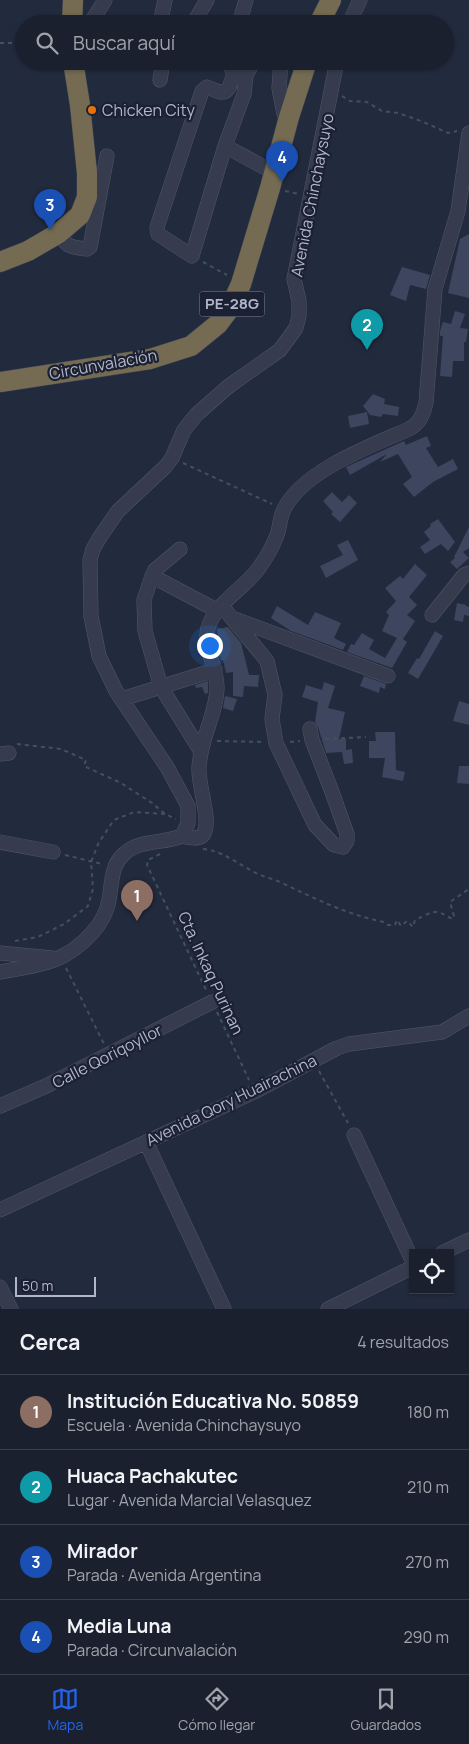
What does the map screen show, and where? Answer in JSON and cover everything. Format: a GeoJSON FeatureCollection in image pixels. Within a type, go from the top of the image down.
{"type":"FeatureCollection","features":[{"type":"Feature","properties":{"kind":"highway"},"geometry":{"type":"LineString","coordinates":[[72,15],[73,0]]}},
{"type":"Feature","properties":{"kind":"highway"},"geometry":{"type":"LineString","coordinates":[[324,15],[331,0]]}},
{"type":"Feature","properties":{"kind":"highway"},"geometry":{"type":"LineString","coordinates":[[0,262],[28,251],[59,233],[80,215],[87,198],[85,150],[74,70]]}},
{"type":"Feature","properties":{"kind":"highway","name":"Circunvalación"},"geometry":{"type":"LineString","coordinates":[[0,382],[150,359],[190,346],[218,324],[230,308],[241,284],[269,179],[304,70]]}},
{"type":"Feature","properties":{"kind":"street"},"geometry":{"type":"LineString","coordinates":[[96,15],[105,0]]}},
{"type":"Feature","properties":{"kind":"street"},"geometry":{"type":"LineString","coordinates":[[162,15],[165,0]]}},
{"type":"Feature","properties":{"kind":"street"},"geometry":{"type":"LineString","coordinates":[[198,15],[206,0]]}},
{"type":"Feature","properties":{"kind":"street"},"geometry":{"type":"LineString","coordinates":[[242,15],[246,0]]}},
{"type":"Feature","properties":{"kind":"street"},"geometry":{"type":"LineString","coordinates":[[353,15],[360,0]]}},
{"type":"Feature","properties":{"kind":"street"},"geometry":{"type":"LineString","coordinates":[[160,80],[163,70]]}},
{"type":"Feature","properties":{"kind":"street"},"geometry":{"type":"LineString","coordinates":[[237,70],[244,94],[225,146],[192,256],[158,234],[157,227],[202,91],[207,87],[222,94],[225,93],[229,90],[237,70]]}},
{"type":"Feature","properties":{"kind":"street"},"geometry":{"type":"LineString","coordinates":[[280,70],[279,88],[284,114],[289,117]]}},
{"type":"Feature","properties":{"kind":"street","name":"Avenida Chinchaysuyo"},"geometry":{"type":"LineString","coordinates":[[187,832],[188,806],[167,768],[122,699],[99,656],[91,616],[90,560],[100,537],[118,511],[156,477],[172,458],[184,430],[197,414],[229,386],[280,350],[296,328],[299,316],[299,301],[294,279],[335,70]]}},
{"type":"Feature","properties":{"kind":"street"},"geometry":{"type":"LineString","coordinates":[[0,972],[46,964],[61,958],[93,932],[108,909],[112,873],[122,855],[129,849],[176,838],[187,832],[200,837],[205,831],[199,771],[200,750],[216,695],[215,670],[207,639],[208,628],[258,570],[277,535],[283,510],[312,478],[346,457],[417,425],[421,419],[426,403],[435,289],[458,211],[465,131]]}},
{"type":"Feature","properties":{"kind":"street"},"geometry":{"type":"LineString","coordinates":[[225,146],[269,179]]}},
{"type":"Feature","properties":{"kind":"street"},"geometry":{"type":"LineString","coordinates":[[59,233],[64,242],[70,247],[87,249],[90,247],[107,156]]}},
{"type":"Feature","properties":{"kind":"street"},"geometry":{"type":"LineString","coordinates":[[180,549],[155,570],[152,576],[144,600],[145,631],[161,687],[200,750]]}},
{"type":"Feature","properties":{"kind":"street"},"geometry":{"type":"LineString","coordinates":[[432,615],[464,576],[469,573]]}},
{"type":"Feature","properties":{"kind":"street"},"geometry":{"type":"LineString","coordinates":[[152,576],[224,611],[388,676]]}},
{"type":"Feature","properties":{"kind":"street"},"geometry":{"type":"LineString","coordinates":[[224,611],[267,661],[275,695],[272,719],[276,743],[315,825],[334,845],[343,847],[348,841],[347,834],[312,740],[310,729]]}},
{"type":"Feature","properties":{"kind":"street"},"geometry":{"type":"LineString","coordinates":[[122,699],[215,670]]}},
{"type":"Feature","properties":{"kind":"street"},"geometry":{"type":"LineString","coordinates":[[0,842],[54,852]]}},
{"type":"Feature","properties":{"kind":"street"},"geometry":{"type":"LineString","coordinates":[[0,953],[61,958]]}},
{"type":"Feature","properties":{"kind":"street","name":"Calle Qoriqoyllor"},"geometry":{"type":"LineString","coordinates":[[0,1106],[46,1086],[212,1002]]}},
{"type":"Feature","properties":{"kind":"street","name":"Avenida Qory Huairachina"},"geometry":{"type":"LineString","coordinates":[[0,1210],[254,1092],[313,1060],[349,1044],[442,1032],[469,1016]]}},
{"type":"Feature","properties":{"kind":"street"},"geometry":{"type":"LineString","coordinates":[[354,1134],[409,1253]]}},
{"type":"Feature","properties":{"kind":"street"},"geometry":{"type":"LineString","coordinates":[[146,1142],[224,1309]]}},
{"type":"Feature","properties":{"kind":"street"},"geometry":{"type":"LineString","coordinates":[[450,1249],[469,1240]]}},
{"type":"Feature","properties":{"kind":"street"},"geometry":{"type":"LineString","coordinates":[[328,1309],[409,1269]]}},
{"type":"Feature","properties":{"kind":"street"},"geometry":{"type":"LineString","coordinates":[[0,1287],[11,1309]]}},
{"type":"Feature","properties":{"kind":"path"},"geometry":{"type":"LineString","coordinates":[[0,43],[15,43]]}},
{"type":"Feature","properties":{"kind":"path"},"geometry":{"type":"LineString","coordinates":[[332,90],[350,101],[368,102],[382,111],[398,113],[448,133],[465,131]]}},
{"type":"Feature","properties":{"kind":"path"},"geometry":{"type":"LineString","coordinates":[[269,179],[310,197]]}},
{"type":"Feature","properties":{"kind":"path"},"geometry":{"type":"LineString","coordinates":[[192,256],[241,284]]}},
{"type":"Feature","properties":{"kind":"path"},"geometry":{"type":"LineString","coordinates":[[172,458],[283,510]]}},
{"type":"Feature","properties":{"kind":"path"},"geometry":{"type":"LineString","coordinates":[[4,754],[18,744],[39,748],[44,746],[61,749],[86,760],[84,766],[121,783],[152,803],[187,832],[199,849],[216,850],[259,875],[277,881],[343,912],[384,922],[388,925],[394,925],[397,920],[401,926],[407,921],[413,927],[415,920],[434,911],[444,913],[452,919],[454,916],[450,902],[469,889]]}},
{"type":"Feature","properties":{"kind":"path"},"geometry":{"type":"LineString","coordinates":[[10,942],[38,937],[64,924],[88,906],[93,890],[91,862],[99,842],[114,820],[134,812],[165,814]]}},
{"type":"Feature","properties":{"kind":"path"},"geometry":{"type":"LineString","coordinates":[[54,852],[115,867]]}},
{"type":"Feature","properties":{"kind":"path","name":"Cta. Inkaq Purinan"},"geometry":{"type":"LineString","coordinates":[[147,864],[254,1092]]}},
{"type":"Feature","properties":{"kind":"path"},"geometry":{"type":"LineString","coordinates":[[61,958],[109,1054]]}},
{"type":"Feature","properties":{"kind":"path"},"geometry":{"type":"LineString","coordinates":[[313,1060],[354,1134]]}},
{"type":"Feature","properties":{"kind":"building"},"geometry":{"type":"Polygon","coordinates":[[[469,234],[469,298],[448,293],[460,239],[469,234]]]}},
{"type":"Feature","properties":{"kind":"building"},"geometry":{"type":"Polygon","coordinates":[[[402,267],[430,275],[426,289],[410,285],[406,301],[390,295],[402,267]]]}},
{"type":"Feature","properties":{"kind":"building"},"geometry":{"type":"Polygon","coordinates":[[[455,311],[465,314],[460,328],[468,329],[466,342],[464,342],[464,361],[453,361],[452,377],[440,376],[443,336],[440,336],[440,331],[443,322],[451,324],[455,311]]]}},
{"type":"Feature","properties":{"kind":"building"},"geometry":{"type":"Polygon","coordinates":[[[373,394],[385,399],[384,404],[399,407],[398,416],[383,414],[381,417],[370,415],[363,406],[373,394]]]}},
{"type":"Feature","properties":{"kind":"building"},"geometry":{"type":"Polygon","coordinates":[[[367,412],[369,424],[350,428],[348,416],[367,412]]]}},
{"type":"Feature","properties":{"kind":"building"},"geometry":{"type":"Polygon","coordinates":[[[427,436],[431,446],[426,448],[438,467],[453,459],[458,469],[433,482],[414,497],[403,484],[412,477],[398,454],[380,462],[387,454],[350,475],[346,467],[404,441],[406,445],[427,436]]]}},
{"type":"Feature","properties":{"kind":"building"},"geometry":{"type":"Polygon","coordinates":[[[332,492],[342,502],[349,495],[357,503],[340,522],[331,514],[333,512],[323,501],[332,492]]]}},
{"type":"Feature","properties":{"kind":"building"},"geometry":{"type":"Polygon","coordinates":[[[438,519],[455,542],[448,551],[441,544],[425,554],[420,547],[430,540],[424,532],[431,526],[430,524],[438,519]]]}},
{"type":"Feature","properties":{"kind":"building"},"geometry":{"type":"Polygon","coordinates":[[[469,527],[469,548],[463,552],[469,558],[457,569],[450,562],[455,558],[469,527]]]}},
{"type":"Feature","properties":{"kind":"building"},"geometry":{"type":"Polygon","coordinates":[[[348,540],[358,560],[326,578],[320,566],[343,555],[337,545],[348,540]]]}},
{"type":"Feature","properties":{"kind":"building"},"geometry":{"type":"Polygon","coordinates":[[[415,564],[427,575],[409,597],[417,605],[407,615],[415,621],[403,639],[407,642],[392,668],[347,652],[351,644],[354,645],[362,633],[374,640],[369,649],[385,658],[397,638],[382,631],[389,615],[386,612],[396,601],[385,588],[400,576],[403,579],[415,564]]]}},
{"type":"Feature","properties":{"kind":"building"},"geometry":{"type":"Polygon","coordinates":[[[457,603],[469,607],[469,616],[464,615],[463,622],[454,620],[457,603]]]}},
{"type":"Feature","properties":{"kind":"building"},"geometry":{"type":"Polygon","coordinates":[[[277,606],[308,625],[315,612],[341,623],[334,638],[346,644],[343,650],[291,631],[271,618],[277,606]]]}},
{"type":"Feature","properties":{"kind":"building"},"geometry":{"type":"Polygon","coordinates":[[[228,627],[241,643],[249,675],[259,675],[258,687],[244,686],[243,697],[233,696],[233,672],[226,673],[218,649],[220,649],[217,629],[228,627]]]}},
{"type":"Feature","properties":{"kind":"building"},"geometry":{"type":"Polygon","coordinates":[[[435,631],[443,636],[418,679],[408,673],[417,658],[419,659],[435,631]]]}},
{"type":"Feature","properties":{"kind":"building"},"geometry":{"type":"Polygon","coordinates":[[[364,676],[386,684],[385,689],[380,687],[379,693],[360,686],[364,676]]]}},
{"type":"Feature","properties":{"kind":"building"},"geometry":{"type":"Polygon","coordinates":[[[208,681],[208,693],[205,694],[202,687],[196,688],[195,685],[208,681]]]}},
{"type":"Feature","properties":{"kind":"building"},"geometry":{"type":"Polygon","coordinates":[[[324,682],[335,686],[328,708],[345,712],[339,739],[346,739],[346,750],[352,749],[353,763],[344,764],[342,752],[326,753],[315,722],[318,702],[302,697],[306,685],[322,690],[324,682]]]}},
{"type":"Feature","properties":{"kind":"building"},"geometry":{"type":"Polygon","coordinates":[[[225,696],[237,699],[233,711],[223,708],[225,696]]]}},
{"type":"Feature","properties":{"kind":"building"},"geometry":{"type":"Polygon","coordinates":[[[459,701],[469,704],[469,725],[453,721],[459,701]]]}},
{"type":"Feature","properties":{"kind":"building"},"geometry":{"type":"Polygon","coordinates":[[[375,732],[395,732],[396,770],[405,772],[403,781],[382,777],[385,758],[369,758],[369,741],[376,741],[375,732]]]}},
{"type":"Feature","properties":{"kind":"building"},"geometry":{"type":"Polygon","coordinates":[[[459,766],[469,766],[469,784],[457,783],[459,766]]]}},
{"type":"Feature","properties":{"kind":"place","name":"Chicken City"},"geometry":{"type":"Point","coordinates":[92,110]}},
{"type":"Feature","properties":{"kind":"place","name":"Media Luna"},"geometry":{"type":"Point","coordinates":[282,182]}},
{"type":"Feature","properties":{"kind":"place","name":"Mirador"},"geometry":{"type":"Point","coordinates":[50,230]}},
{"type":"Feature","properties":{"kind":"place","name":"Huaca Pachakutec"},"geometry":{"type":"Point","coordinates":[367,350]}},
{"type":"Feature","properties":{"kind":"place","name":"Institución Educativa No. 50859"},"geometry":{"type":"Point","coordinates":[137,921]}}]}
